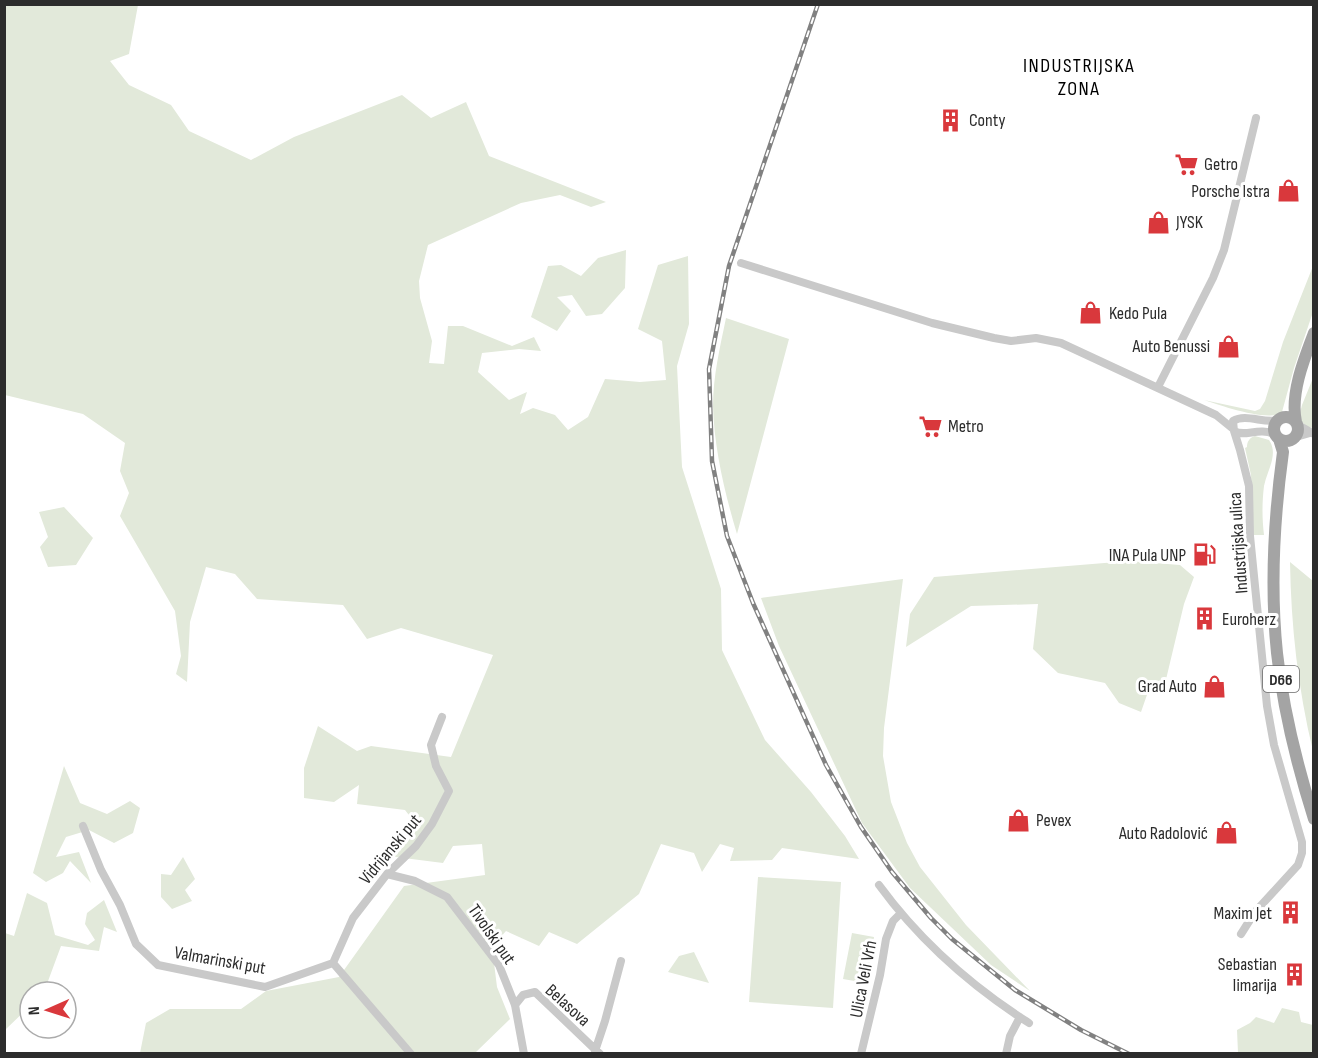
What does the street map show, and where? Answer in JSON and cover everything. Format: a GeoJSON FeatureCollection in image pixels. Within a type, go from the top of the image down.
{"type":"FeatureCollection","features":[{"type":"Feature","properties":{"kind":"main road","name":"D66"},"geometry":{"type":"LineString","coordinates":[[1289,436],[1275,427],[1286,414],[1298,386],[1314,333]]}},
{"type":"Feature","properties":{"kind":"main road","name":"D66"},"geometry":{"type":"LineString","coordinates":[[1298,386],[1274,536],[1274,599],[1277,652],[1284,704],[1314,819]]}},
{"type":"Feature","properties":{"kind":"main road"},"geometry":{"type":"LineString","coordinates":[[1280,419],[1290,418],[1289,436]]}},
{"type":"Feature","properties":{"kind":"street"},"geometry":{"type":"LineString","coordinates":[[1158,387],[1214,278],[1224,250],[1256,118]]}},
{"type":"Feature","properties":{"kind":"street"},"geometry":{"type":"LineString","coordinates":[[741,263],[925,320],[1002,340],[1036,338],[1061,343],[1216,415],[1233,430],[1243,434],[1258,430],[1289,436],[1312,434]]}},
{"type":"Feature","properties":{"kind":"street"},"geometry":{"type":"LineString","coordinates":[[1216,415],[1267,422],[1280,419]]}},
{"type":"Feature","properties":{"kind":"street"},"geometry":{"type":"LineString","coordinates":[[1233,430],[1233,421],[1239,418]]}},
{"type":"Feature","properties":{"kind":"street","name":"Industrijska ulica"},"geometry":{"type":"LineString","coordinates":[[1233,430],[1249,486],[1250,536],[1267,706],[1274,745],[1302,842],[1302,853],[1298,865],[1255,912],[1241,933]]}},
{"type":"Feature","properties":{"kind":"street","name":"Industrijska ulica"},"geometry":{"type":"LineString","coordinates":[[1240,450],[1243,434]]}},
{"type":"Feature","properties":{"kind":"street","name":"Vidrijanski put"},"geometry":{"type":"LineString","coordinates":[[333,963],[353,918],[387,874],[416,846],[432,824],[449,791],[436,766],[431,745],[442,717]]}},
{"type":"Feature","properties":{"kind":"street","name":"Valmarinski put"},"geometry":{"type":"LineString","coordinates":[[83,826],[101,870],[120,904],[136,945],[158,965],[265,987],[333,963]]}},
{"type":"Feature","properties":{"kind":"street","name":"Tivolski put"},"geometry":{"type":"LineString","coordinates":[[387,874],[415,881],[447,897],[499,965],[515,1005],[524,1053]]}},
{"type":"Feature","properties":{"kind":"street"},"geometry":{"type":"LineString","coordinates":[[879,885],[900,914],[952,966],[978,988],[1029,1023]]}},
{"type":"Feature","properties":{"kind":"street","name":"Ulica Veli Vrh"},"geometry":{"type":"LineString","coordinates":[[861,1053],[880,975],[888,929],[900,914]]}},
{"type":"Feature","properties":{"kind":"street"},"geometry":{"type":"LineString","coordinates":[[598,1052],[621,961]]}},
{"type":"Feature","properties":{"kind":"street"},"geometry":{"type":"LineString","coordinates":[[333,963],[411,1053]]}},
{"type":"Feature","properties":{"kind":"street","name":"Belasova"},"geometry":{"type":"LineString","coordinates":[[515,1005],[523,995],[535,992],[598,1052]]}},
{"type":"Feature","properties":{"kind":"street"},"geometry":{"type":"LineString","coordinates":[[1006,1053],[1010,1036],[1020,1017]]}},
{"type":"Feature","properties":{"kind":"green space"},"geometry":{"type":"Polygon","coordinates":[[[5,5],[138,5],[129,54],[110,61],[129,85],[171,105],[189,131],[251,160],[294,137],[402,95],[431,118],[466,102],[489,156],[606,202],[591,207],[560,195],[521,203],[428,245],[419,281],[420,298],[432,341],[429,363],[444,364],[448,326],[463,326],[512,346],[534,337],[541,351],[519,349],[482,353],[478,372],[509,400],[527,392],[520,414],[533,408],[555,415],[568,430],[588,417],[605,379],[640,382],[666,380],[662,341],[638,329],[658,265],[688,256],[689,324],[677,366],[682,467],[721,589],[722,650],[765,740],[811,792],[845,836],[859,859],[782,848],[772,860],[730,861],[734,848],[720,844],[702,872],[694,853],[661,844],[639,894],[577,944],[549,932],[539,946],[506,931],[492,947],[497,987],[510,1019],[475,1053],[140,1053],[146,1023],[170,1009],[241,1009],[266,991],[339,977],[404,886],[485,875],[482,844],[453,846],[443,863],[388,856],[419,828],[405,810],[357,804],[359,785],[334,802],[304,798],[304,768],[318,726],[357,751],[371,746],[451,757],[493,655],[401,628],[367,639],[343,605],[257,599],[235,574],[206,567],[190,622],[187,682],[176,674],[181,656],[175,611],[120,516],[129,493],[120,471],[125,443],[83,414],[5,395],[5,5]]]}},
{"type":"Feature","properties":{"kind":"green space"},"geometry":{"type":"Polygon","coordinates":[[[626,250],[625,288],[602,314],[586,316],[572,295],[557,297],[571,311],[557,331],[531,317],[548,266],[561,265],[581,276],[598,258],[626,250]]]}},
{"type":"Feature","properties":{"kind":"green space"},"geometry":{"type":"Polygon","coordinates":[[[1313,266],[1313,312],[1282,412],[1276,415],[1256,414],[1204,400],[1255,411],[1260,409],[1265,401],[1283,342],[1313,266]]]}},
{"type":"Feature","properties":{"kind":"green space"},"geometry":{"type":"Polygon","coordinates":[[[726,318],[789,339],[737,534],[721,471],[715,438],[713,406],[719,351],[726,318]]]}},
{"type":"Feature","properties":{"kind":"green space"},"geometry":{"type":"Polygon","coordinates":[[[1313,378],[1313,428],[1306,427],[1299,417],[1313,378]]]}},
{"type":"Feature","properties":{"kind":"green space"},"geometry":{"type":"Polygon","coordinates":[[[1255,436],[1269,440],[1273,451],[1263,492],[1264,535],[1253,535],[1251,475],[1245,448],[1250,439],[1255,436]]]}},
{"type":"Feature","properties":{"kind":"green space"},"geometry":{"type":"Polygon","coordinates":[[[64,507],[93,538],[76,565],[48,567],[40,547],[48,537],[39,512],[64,507]]]}},
{"type":"Feature","properties":{"kind":"green space"},"geometry":{"type":"Polygon","coordinates":[[[1129,561],[1180,565],[1194,577],[1184,604],[1163,692],[1149,689],[1141,712],[1119,703],[1105,683],[1058,673],[1033,649],[1038,604],[971,606],[906,647],[910,614],[934,577],[1129,561]]]}},
{"type":"Feature","properties":{"kind":"green space"},"geometry":{"type":"Polygon","coordinates":[[[1290,562],[1313,581],[1313,751],[1296,657],[1290,562]]]}},
{"type":"Feature","properties":{"kind":"green space"},"geometry":{"type":"Polygon","coordinates":[[[903,579],[884,728],[883,756],[891,802],[907,843],[920,867],[966,925],[1030,991],[991,965],[910,888],[862,823],[779,646],[761,598],[903,579]]]}},
{"type":"Feature","properties":{"kind":"green space"},"geometry":{"type":"Polygon","coordinates":[[[64,766],[80,803],[107,814],[130,801],[140,808],[133,833],[114,843],[89,830],[66,837],[56,857],[79,852],[91,883],[70,861],[63,873],[46,882],[33,873],[64,766]]]}},
{"type":"Feature","properties":{"kind":"green space"},"geometry":{"type":"Polygon","coordinates":[[[183,857],[195,879],[185,890],[192,901],[172,909],[161,897],[161,874],[171,875],[183,857]]]}},
{"type":"Feature","properties":{"kind":"green space"},"geometry":{"type":"Polygon","coordinates":[[[758,877],[841,882],[833,1008],[749,1002],[758,877]]]}},
{"type":"Feature","properties":{"kind":"green space"},"geometry":{"type":"Polygon","coordinates":[[[27,893],[47,903],[55,935],[88,945],[95,940],[85,924],[87,913],[104,900],[117,932],[104,927],[99,951],[61,946],[48,980],[18,980],[18,1018],[5,1030],[5,933],[14,936],[27,893]]]}},
{"type":"Feature","properties":{"kind":"green space"},"geometry":{"type":"Polygon","coordinates":[[[852,933],[874,937],[866,983],[843,979],[852,933]]]}},
{"type":"Feature","properties":{"kind":"green space"},"geometry":{"type":"Polygon","coordinates":[[[694,952],[709,983],[668,972],[679,956],[694,952]]]}},
{"type":"Feature","properties":{"kind":"green space"},"geometry":{"type":"Polygon","coordinates":[[[1282,1008],[1299,1012],[1301,1022],[1313,1025],[1313,1053],[1238,1053],[1237,1030],[1256,1017],[1274,1023],[1282,1008]]]}},
{"type":"Feature","properties":{"kind":"railway"},"geometry":{"type":"LineString","coordinates":[[818,4],[729,266],[709,369],[712,461],[727,536],[753,603],[826,765],[861,827],[892,872],[952,939],[1015,990],[1081,1030],[1129,1054]]}},
{"type":"Feature","properties":{"kind":"place","name":"Conty"},"geometry":{"type":"Point","coordinates":[951,120]}},
{"type":"Feature","properties":{"kind":"place","name":"Getro"},"geometry":{"type":"Point","coordinates":[1186,164]}},
{"type":"Feature","properties":{"kind":"place","name":"Porsche Istra"},"geometry":{"type":"Point","coordinates":[1288,191]}},
{"type":"Feature","properties":{"kind":"place","name":"JYSK"},"geometry":{"type":"Point","coordinates":[1158,222]}},
{"type":"Feature","properties":{"kind":"place","name":"Kedo Pula"},"geometry":{"type":"Point","coordinates":[1091,313]}},
{"type":"Feature","properties":{"kind":"place","name":"Auto Benussi"},"geometry":{"type":"Point","coordinates":[1228,346]}},
{"type":"Feature","properties":{"kind":"place","name":"Metro"},"geometry":{"type":"Point","coordinates":[930,426]}},
{"type":"Feature","properties":{"kind":"place","name":"INA Pula UNP"},"geometry":{"type":"Point","coordinates":[1204,555]}},
{"type":"Feature","properties":{"kind":"place","name":"Euroherz"},"geometry":{"type":"Point","coordinates":[1204,619]}},
{"type":"Feature","properties":{"kind":"place","name":"Grad Auto"},"geometry":{"type":"Point","coordinates":[1215,686]}},
{"type":"Feature","properties":{"kind":"place","name":"Pevex"},"geometry":{"type":"Point","coordinates":[1018,820]}},
{"type":"Feature","properties":{"kind":"place","name":"Auto Radolović"},"geometry":{"type":"Point","coordinates":[1226,833]}},
{"type":"Feature","properties":{"kind":"place","name":"Maxim Jet"},"geometry":{"type":"Point","coordinates":[1290,913]}},
{"type":"Feature","properties":{"kind":"place","name":"Sebastian limarija"},"geometry":{"type":"Point","coordinates":[1295,974]}},
{"type":"Feature","properties":{"kind":"district","name":"INDUSTRIJSKA ZONA"},"geometry":{"type":"Point","coordinates":[1079,76]}}]}
